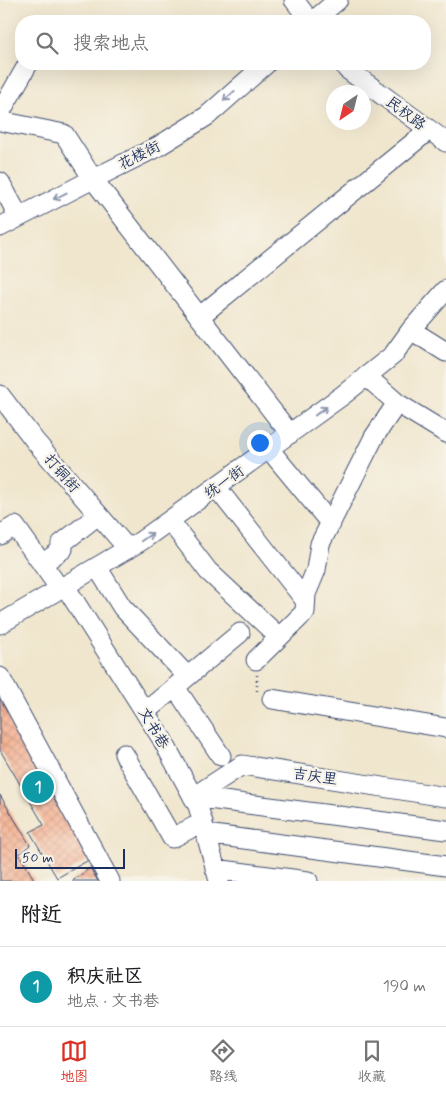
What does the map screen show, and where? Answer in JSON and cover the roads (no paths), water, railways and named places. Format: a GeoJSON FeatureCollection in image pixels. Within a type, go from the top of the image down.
{"type":"FeatureCollection","features":[{"type":"Feature","properties":{"kind":"street"},"geometry":{"type":"LineString","coordinates":[[294,0],[307,15]]}},
{"type":"Feature","properties":{"kind":"street"},"geometry":{"type":"LineString","coordinates":[[319,15],[338,0]]}},
{"type":"Feature","properties":{"kind":"street"},"geometry":{"type":"LineString","coordinates":[[0,113],[25,70]]}},
{"type":"Feature","properties":{"kind":"street","name":"花楼街"},"geometry":{"type":"LineString","coordinates":[[0,227],[157,147],[207,116],[259,70]]}},
{"type":"Feature","properties":{"kind":"street","name":"民权路"},"geometry":{"type":"LineString","coordinates":[[349,70],[446,142]]}},
{"type":"Feature","properties":{"kind":"street"},"geometry":{"type":"LineString","coordinates":[[0,121],[64,134],[93,179],[290,434]]}},
{"type":"Feature","properties":{"kind":"street"},"geometry":{"type":"LineString","coordinates":[[199,316],[429,130]]}},
{"type":"Feature","properties":{"kind":"street"},"geometry":{"type":"LineString","coordinates":[[0,182],[19,217]]}},
{"type":"Feature","properties":{"kind":"street","name":"统一街"},"geometry":{"type":"LineString","coordinates":[[2,619],[63,587],[141,541],[343,395],[393,355],[411,330],[446,290]]}},
{"type":"Feature","properties":{"kind":"street"},"geometry":{"type":"LineString","coordinates":[[411,330],[446,352]]}},
{"type":"Feature","properties":{"kind":"street"},"geometry":{"type":"LineString","coordinates":[[366,376],[397,403],[446,433]]}},
{"type":"Feature","properties":{"kind":"street","name":"打铜街"},"geometry":{"type":"LineString","coordinates":[[1,398],[35,441],[128,549]]}},
{"type":"Feature","properties":{"kind":"street"},"geometry":{"type":"LineString","coordinates":[[256,660],[305,612],[306,594],[316,570],[320,544],[374,437],[397,403]]}},
{"type":"Feature","properties":{"kind":"street"},"geometry":{"type":"LineString","coordinates":[[269,449],[330,524]]}},
{"type":"Feature","properties":{"kind":"street"},"geometry":{"type":"LineString","coordinates":[[216,487],[306,600]]}},
{"type":"Feature","properties":{"kind":"street"},"geometry":{"type":"LineString","coordinates":[[42,564],[63,549],[60,544],[98,515]]}},
{"type":"Feature","properties":{"kind":"street"},"geometry":{"type":"LineString","coordinates":[[170,521],[208,571],[279,638]]}},
{"type":"Feature","properties":{"kind":"street","name":"文书巷"},"geometry":{"type":"LineString","coordinates":[[3,529],[15,526],[42,564],[63,587],[162,739],[198,806],[217,875]]}},
{"type":"Feature","properties":{"kind":"street"},"geometry":{"type":"LineString","coordinates":[[97,567],[122,607],[181,682],[221,756]]}},
{"type":"Feature","properties":{"kind":"street"},"geometry":{"type":"LineString","coordinates":[[145,712],[240,634]]}},
{"type":"Feature","properties":{"kind":"street"},"geometry":{"type":"LineString","coordinates":[[0,677],[110,881]]}},
{"type":"Feature","properties":{"kind":"street"},"geometry":{"type":"LineString","coordinates":[[272,699],[446,728]]}},
{"type":"Feature","properties":{"kind":"street"},"geometry":{"type":"LineString","coordinates":[[124,754],[172,838],[204,828],[446,866]]}},
{"type":"Feature","properties":{"kind":"street","name":"吉庆里"},"geometry":{"type":"LineString","coordinates":[[193,797],[242,764],[446,797]]}},
{"type":"Feature","properties":{"kind":"street"},"geometry":{"type":"LineString","coordinates":[[193,797],[446,830]]}},
{"type":"Feature","properties":{"kind":"street"},"geometry":{"type":"LineString","coordinates":[[217,875],[308,881]]}},
{"type":"Feature","properties":{"kind":"place","name":"积庆社区"},"geometry":{"type":"Point","coordinates":[38,787]}}]}
